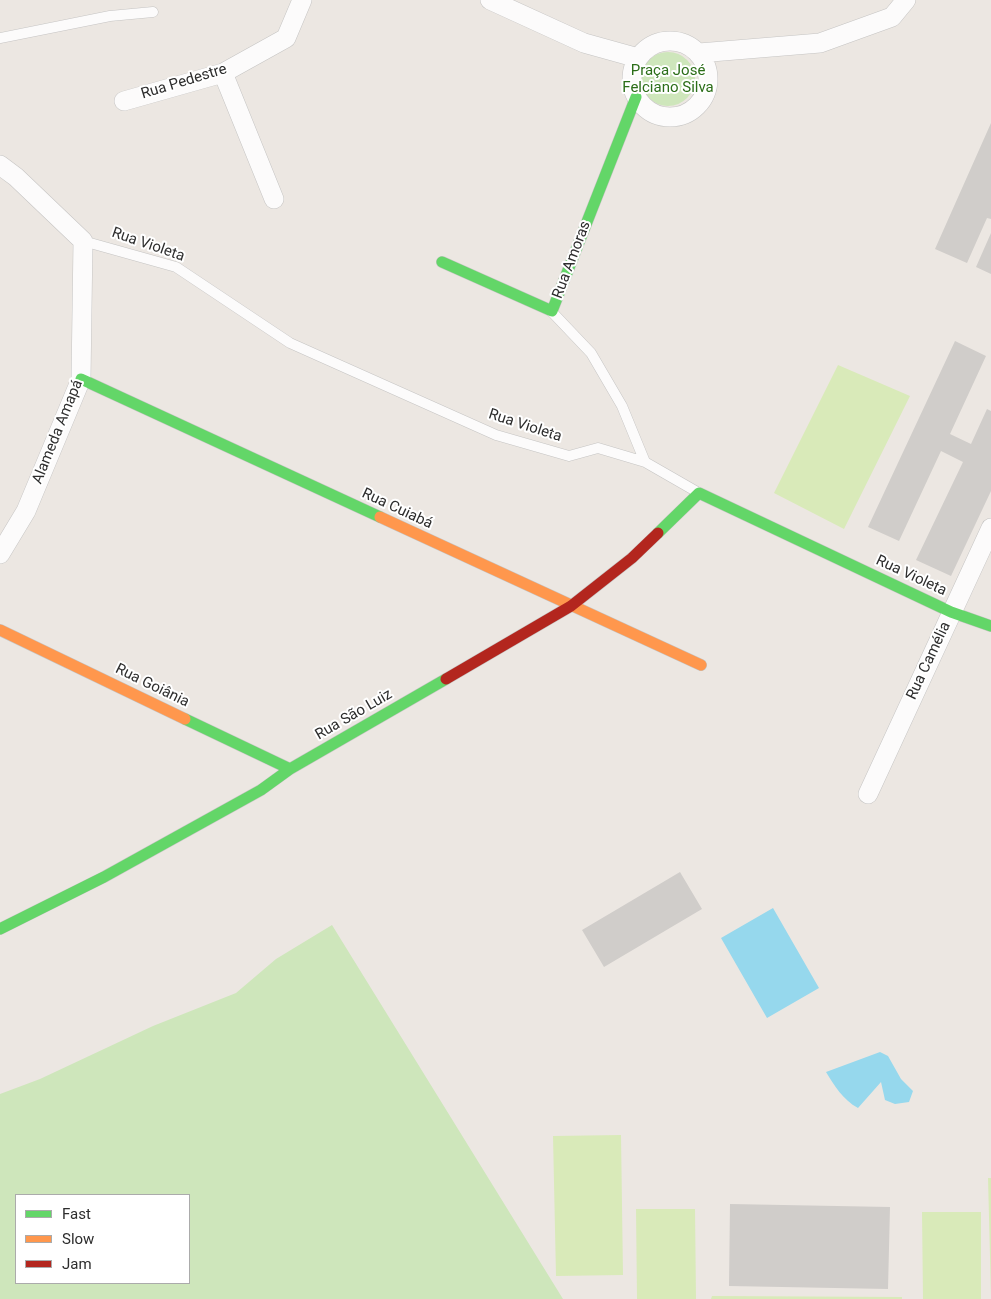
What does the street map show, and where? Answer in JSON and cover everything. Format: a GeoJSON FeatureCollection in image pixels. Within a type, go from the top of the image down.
{"type":"FeatureCollection","features":[{"type":"Feature","properties":{"kind":"street","name":"Rua Pedestre"},"geometry":{"type":"LineString","coordinates":[[124,101],[222,73],[286,38],[302,0]]}},
{"type":"Feature","properties":{"kind":"street"},"geometry":{"type":"LineString","coordinates":[[490,0],[584,42],[638,58]]}},
{"type":"Feature","properties":{"kind":"street"},"geometry":{"type":"LineString","coordinates":[[699,53],[820,42],[892,17],[906,0]]}},
{"type":"Feature","properties":{"kind":"street"},"geometry":{"type":"LineString","coordinates":[[668,40],[681,42],[699,53],[706,68],[708,80],[702,98],[690,111],[679,116],[667,117],[654,114],[644,107],[636,97],[632,84],[632,72],[638,58],[645,50],[656,43],[668,40]]}},
{"type":"Feature","properties":{"kind":"street"},"geometry":{"type":"LineString","coordinates":[[222,73],[274,198]]}},
{"type":"Feature","properties":{"kind":"street","name":"Rua Amoras"},"geometry":{"type":"LineString","coordinates":[[442,262],[552,311],[636,97]]}},
{"type":"Feature","properties":{"kind":"street"},"geometry":{"type":"LineString","coordinates":[[0,165],[16,177],[83,241]]}},
{"type":"Feature","properties":{"kind":"street","name":"Alameda Amapá"},"geometry":{"type":"LineString","coordinates":[[0,554],[26,511],[81,379],[83,241]]}},
{"type":"Feature","properties":{"kind":"street","name":"Rua Cuiabá"},"geometry":{"type":"LineString","coordinates":[[81,379],[701,665]]}},
{"type":"Feature","properties":{"kind":"street","name":"Rua São Luiz"},"geometry":{"type":"LineString","coordinates":[[0,929],[121,868],[261,790],[290,769],[571,606],[632,558],[699,493]]}},
{"type":"Feature","properties":{"kind":"street","name":"Rua Violeta"},"geometry":{"type":"LineString","coordinates":[[699,493],[951,612],[991,626]]}},
{"type":"Feature","properties":{"kind":"street","name":"Rua Camélia"},"geometry":{"type":"LineString","coordinates":[[868,794],[991,528]]}},
{"type":"Feature","properties":{"kind":"street","name":"Rua Goiânia"},"geometry":{"type":"LineString","coordinates":[[0,630],[290,769]]}},
{"type":"Feature","properties":{"kind":"lane"},"geometry":{"type":"LineString","coordinates":[[0,38],[110,16],[153,12]]}},
{"type":"Feature","properties":{"kind":"lane","name":"Rua Violeta"},"geometry":{"type":"LineString","coordinates":[[83,241],[176,267],[290,343],[496,435],[569,456],[598,448],[645,462],[699,493]]}},
{"type":"Feature","properties":{"kind":"lane"},"geometry":{"type":"LineString","coordinates":[[552,311],[591,353],[622,406],[645,462]]}},
{"type":"Feature","properties":{"kind":"green space","name":"Praça José Felciano Silva"},"geometry":{"type":"Polygon","coordinates":[[[668,52],[678,54],[687,60],[693,69],[695,79],[693,89],[687,98],[678,104],[668,106],[658,104],[649,98],[643,89],[641,79],[643,69],[649,60],[658,54],[668,52]]]}},
{"type":"Feature","properties":{"kind":"green space"},"geometry":{"type":"Polygon","coordinates":[[[838,365],[910,396],[844,529],[774,493],[838,365]]]}},
{"type":"Feature","properties":{"kind":"green space"},"geometry":{"type":"Polygon","coordinates":[[[332,925],[563,1299],[0,1299],[0,1094],[40,1079],[153,1026],[236,993],[276,959],[332,925]]]}},
{"type":"Feature","properties":{"kind":"green space"},"geometry":{"type":"Polygon","coordinates":[[[621,1135],[623,1275],[556,1276],[553,1136],[621,1135]]]}},
{"type":"Feature","properties":{"kind":"green space"},"geometry":{"type":"Polygon","coordinates":[[[988,1178],[991,1178],[991,1296],[988,1178]]]}},
{"type":"Feature","properties":{"kind":"green space"},"geometry":{"type":"Polygon","coordinates":[[[636,1209],[695,1209],[696,1299],[637,1299],[636,1209]]]}},
{"type":"Feature","properties":{"kind":"green space"},"geometry":{"type":"Polygon","coordinates":[[[922,1212],[981,1212],[981,1299],[923,1299],[922,1212]]]}},
{"type":"Feature","properties":{"kind":"green space"},"geometry":{"type":"Polygon","coordinates":[[[712,1296],[902,1297],[902,1299],[711,1299],[712,1296]]]}},
{"type":"Feature","properties":{"kind":"water"},"geometry":{"type":"Polygon","coordinates":[[[773,908],[819,988],[767,1018],[721,938],[773,908]]]}},
{"type":"Feature","properties":{"kind":"water"},"geometry":{"type":"Polygon","coordinates":[[[880,1052],[888,1056],[901,1079],[913,1091],[909,1102],[895,1104],[885,1100],[881,1082],[858,1108],[843,1097],[826,1072],[880,1052]]]}},
{"type":"Feature","properties":{"kind":"building"},"geometry":{"type":"Polygon","coordinates":[[[991,123],[991,219],[987,218],[967,263],[935,249],[991,123]]]}},
{"type":"Feature","properties":{"kind":"building"},"geometry":{"type":"Polygon","coordinates":[[[991,233],[991,274],[976,267],[991,233]]]}},
{"type":"Feature","properties":{"kind":"building"},"geometry":{"type":"Polygon","coordinates":[[[955,341],[986,356],[950,434],[971,444],[987,409],[991,411],[991,491],[951,576],[916,560],[963,462],[941,451],[899,541],[868,527],[955,341]]]}},
{"type":"Feature","properties":{"kind":"building"},"geometry":{"type":"Polygon","coordinates":[[[680,872],[702,909],[604,967],[582,930],[680,872]]]}},
{"type":"Feature","properties":{"kind":"building"},"geometry":{"type":"Polygon","coordinates":[[[730,1204],[890,1207],[888,1289],[729,1286],[730,1204]]]}},
{"type":"Feature","properties":{"kind":"traffic: fast"},"geometry":{"type":"LineString","coordinates":[[442,262],[552,311],[636,97]]}},
{"type":"Feature","properties":{"kind":"traffic: fast"},"geometry":{"type":"LineString","coordinates":[[81,379],[380,517]]}},
{"type":"Feature","properties":{"kind":"traffic: fast"},"geometry":{"type":"LineString","coordinates":[[658,533],[699,493],[951,612],[991,626]]}},
{"type":"Feature","properties":{"kind":"traffic: fast"},"geometry":{"type":"LineString","coordinates":[[0,929],[104,877],[261,790],[290,769],[446,679]]}},
{"type":"Feature","properties":{"kind":"traffic: fast"},"geometry":{"type":"LineString","coordinates":[[185,719],[290,769]]}},
{"type":"Feature","properties":{"kind":"traffic: slow"},"geometry":{"type":"LineString","coordinates":[[380,517],[701,665]]}},
{"type":"Feature","properties":{"kind":"traffic: slow"},"geometry":{"type":"LineString","coordinates":[[0,630],[185,719]]}},
{"type":"Feature","properties":{"kind":"traffic: jam"},"geometry":{"type":"LineString","coordinates":[[446,679],[571,606],[632,558],[658,533]]}}]}
